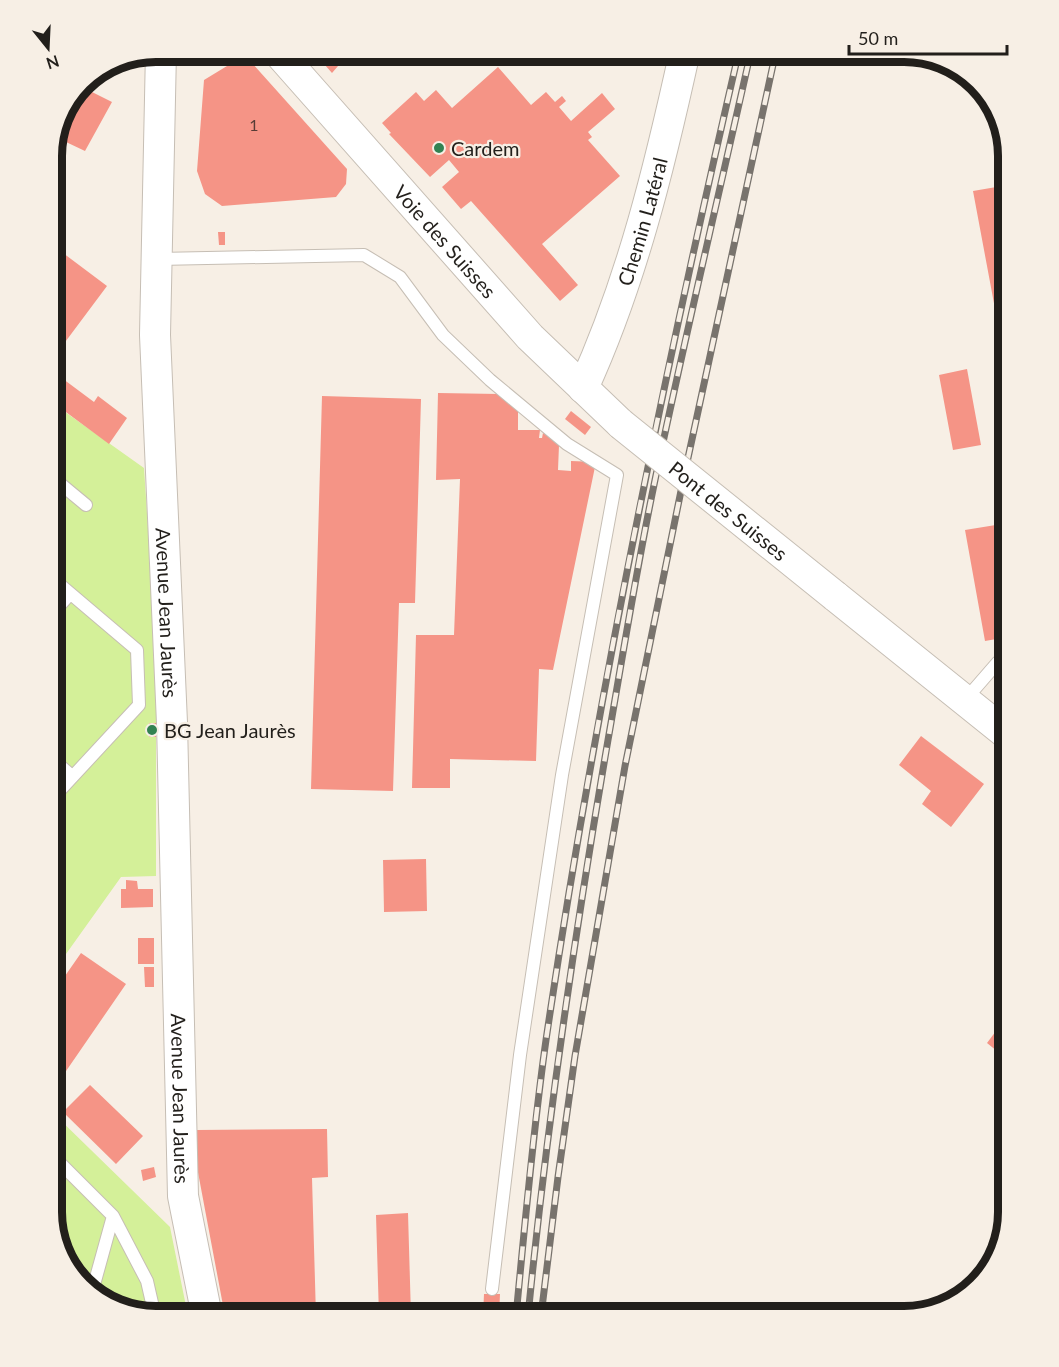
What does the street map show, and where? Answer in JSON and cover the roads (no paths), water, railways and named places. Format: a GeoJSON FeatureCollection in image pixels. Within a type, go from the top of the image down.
{"type":"FeatureCollection","features":[{"type":"Feature","properties":{"kind":"street","name":"Avenue Jean Jaurès"},"geometry":{"type":"LineString","coordinates":[[161,62],[155,335],[172,723],[183,1196],[205,1306]]}},
{"type":"Feature","properties":{"kind":"street","name":"Voie des Suisses"},"geometry":{"type":"LineString","coordinates":[[287,62],[530,337],[621,424]]}},
{"type":"Feature","properties":{"kind":"street","name":"Chemin Latéral"},"geometry":{"type":"LineString","coordinates":[[583,388],[596,360],[631,260],[664,146],[683,62]]}},
{"type":"Feature","properties":{"kind":"street","name":"Pont des Suisses"},"geometry":{"type":"LineString","coordinates":[[621,424],[998,727]]}},
{"type":"Feature","properties":{"kind":"lane"},"geometry":{"type":"LineString","coordinates":[[158,259],[364,255],[400,277],[443,335],[490,380],[567,444],[617,475],[560,787],[520,1054],[492,1289]]}},
{"type":"Feature","properties":{"kind":"lane"},"geometry":{"type":"LineString","coordinates":[[62,485],[86,505]]}},
{"type":"Feature","properties":{"kind":"lane"},"geometry":{"type":"LineString","coordinates":[[61,788],[138,705],[137,650],[62,586]]}},
{"type":"Feature","properties":{"kind":"lane"},"geometry":{"type":"LineString","coordinates":[[62,603],[70,594]]}},
{"type":"Feature","properties":{"kind":"lane"},"geometry":{"type":"LineString","coordinates":[[965,700],[998,662]]}},
{"type":"Feature","properties":{"kind":"lane"},"geometry":{"type":"LineString","coordinates":[[61,767],[72,776]]}},
{"type":"Feature","properties":{"kind":"lane"},"geometry":{"type":"LineString","coordinates":[[61,1164],[113,1215],[147,1281],[153,1306]]}},
{"type":"Feature","properties":{"kind":"lane"},"geometry":{"type":"LineString","coordinates":[[94,1283],[113,1215]]}},
{"type":"Feature","properties":{"kind":"railway"},"geometry":{"type":"LineString","coordinates":[[517,1306],[541,1074],[586,791],[657,420],[736,62]]}},
{"type":"Feature","properties":{"kind":"railway"},"geometry":{"type":"LineString","coordinates":[[529,1306],[544,1172],[573,956],[630,610],[666,426],[748,62]]}},
{"type":"Feature","properties":{"kind":"railway"},"geometry":{"type":"LineString","coordinates":[[542,1306],[575,1056],[625,766],[683,481],[774,62]]}},
{"type":"Feature","properties":{"kind":"place","name":"Cardem"},"geometry":{"type":"Point","coordinates":[439,148]}},
{"type":"Feature","properties":{"kind":"place","name":"BG Jean Jaurès"},"geometry":{"type":"Point","coordinates":[152,730]}}]}
